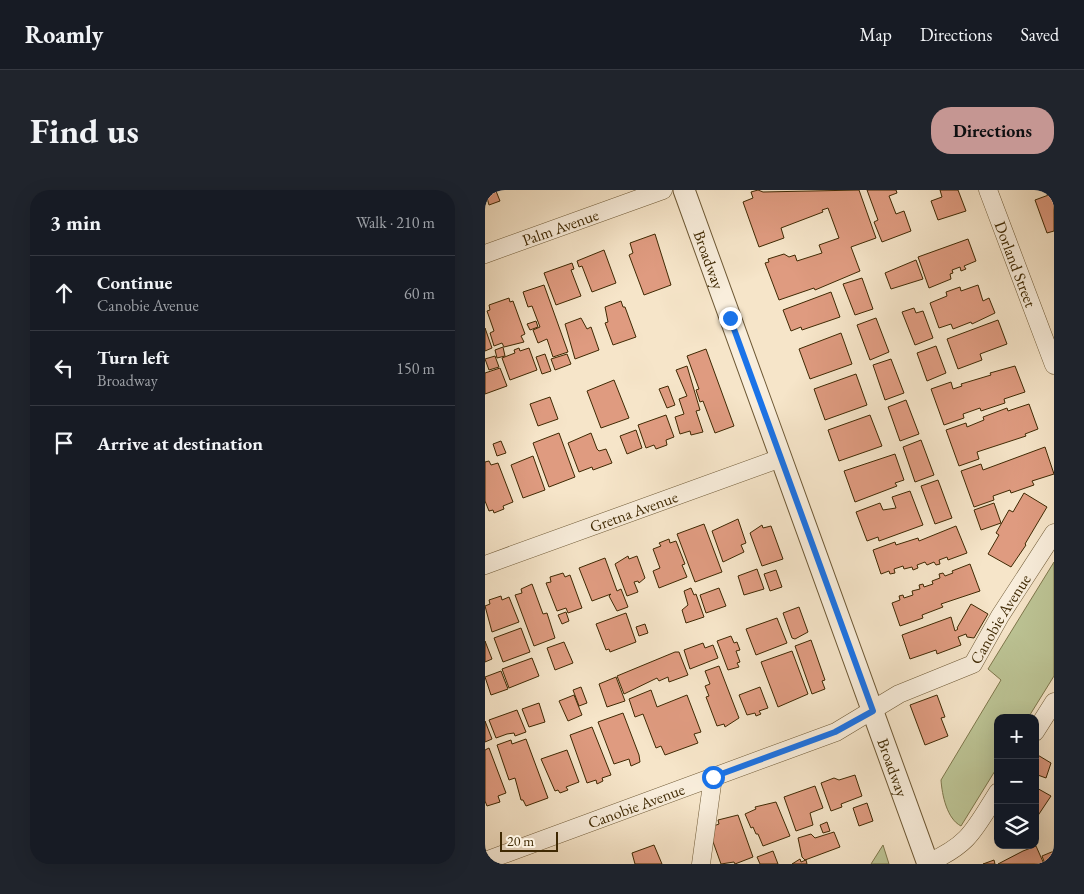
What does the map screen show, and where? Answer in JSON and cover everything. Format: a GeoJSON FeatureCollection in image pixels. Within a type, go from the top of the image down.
{"type":"FeatureCollection","features":[{"type":"Feature","properties":{"kind":"street","name":"Palm Avenue"},"geometry":{"type":"LineString","coordinates":[[485,254],[663,190]]}},
{"type":"Feature","properties":{"kind":"street","name":"Broadway"},"geometry":{"type":"LineString","coordinates":[[684,190],[928,864]]}},
{"type":"Feature","properties":{"kind":"street","name":"Dorland Street"},"geometry":{"type":"LineString","coordinates":[[988,190],[1054,365]]}},
{"type":"Feature","properties":{"kind":"street","name":"Gretna Avenue"},"geometry":{"type":"LineString","coordinates":[[485,565],[781,458]]}},
{"type":"Feature","properties":{"kind":"street","name":"Canobie Avenue"},"geometry":{"type":"LineString","coordinates":[[485,861],[835,732],[899,694],[973,664],[1000,616],[1054,533]]}},
{"type":"Feature","properties":{"kind":"street"},"geometry":{"type":"LineString","coordinates":[[1039,726],[1054,702]]}},
{"type":"Feature","properties":{"kind":"street"},"geometry":{"type":"LineString","coordinates":[[701,864],[713,777]]}},
{"type":"Feature","properties":{"kind":"street"},"geometry":{"type":"LineString","coordinates":[[928,864],[951,853],[969,839],[994,798]]}},
{"type":"Feature","properties":{"kind":"green space"},"geometry":{"type":"Polygon","coordinates":[[[1054,562],[1054,676],[1030,714],[994,714],[994,772],[961,826],[956,823],[949,812],[944,799],[941,780],[1001,680],[988,669],[1054,562]]]}},
{"type":"Feature","properties":{"kind":"green space"},"geometry":{"type":"Polygon","coordinates":[[[883,845],[889,864],[871,864],[883,845]]]}},
{"type":"Feature","properties":{"kind":"building"},"geometry":{"type":"Polygon","coordinates":[[[485,190],[499,190],[496,191],[500,201],[489,205],[485,190]]]}},
{"type":"Feature","properties":{"kind":"building"},"geometry":{"type":"Polygon","coordinates":[[[758,190],[763,192],[859,190],[876,238],[851,247],[860,271],[815,290],[814,288],[779,300],[765,263],[769,262],[768,259],[784,254],[789,257],[795,255],[797,261],[822,253],[819,245],[839,238],[828,208],[822,210],[823,212],[781,228],[784,238],[759,247],[743,202],[753,198],[751,192],[758,190]]]}},
{"type":"Feature","properties":{"kind":"building"},"geometry":{"type":"Polygon","coordinates":[[[867,190],[896,190],[897,193],[889,196],[896,214],[904,211],[911,231],[882,242],[874,222],[878,220],[867,190]]]}},
{"type":"Feature","properties":{"kind":"building"},"geometry":{"type":"Polygon","coordinates":[[[940,190],[958,190],[966,211],[938,220],[931,201],[942,197],[940,190]]]}},
{"type":"Feature","properties":{"kind":"building"},"geometry":{"type":"Polygon","coordinates":[[[1054,193],[1054,231],[1047,233],[1035,200],[1054,193]]]}},
{"type":"Feature","properties":{"kind":"building"},"geometry":{"type":"Polygon","coordinates":[[[655,234],[671,285],[644,295],[629,255],[633,253],[630,243],[655,234]]]}},
{"type":"Feature","properties":{"kind":"building"},"geometry":{"type":"Polygon","coordinates":[[[968,239],[976,261],[964,266],[966,269],[961,271],[960,267],[952,270],[953,273],[950,274],[951,279],[929,288],[918,257],[968,239]]]}},
{"type":"Feature","properties":{"kind":"building"},"geometry":{"type":"Polygon","coordinates":[[[604,250],[616,283],[592,292],[582,266],[579,267],[577,261],[604,250]]]}},
{"type":"Feature","properties":{"kind":"building"},"geometry":{"type":"Polygon","coordinates":[[[916,260],[923,279],[891,289],[885,273],[916,260]]]}},
{"type":"Feature","properties":{"kind":"building"},"geometry":{"type":"Polygon","coordinates":[[[572,263],[574,269],[571,270],[581,296],[556,305],[544,273],[572,263]]]}},
{"type":"Feature","properties":{"kind":"building"},"geometry":{"type":"Polygon","coordinates":[[[862,278],[873,309],[855,315],[843,284],[862,278]]]}},
{"type":"Feature","properties":{"kind":"building"},"geometry":{"type":"Polygon","coordinates":[[[544,285],[568,352],[553,357],[547,339],[538,343],[533,330],[540,327],[532,306],[528,307],[523,292],[544,285]]]}},
{"type":"Feature","properties":{"kind":"building"},"geometry":{"type":"Polygon","coordinates":[[[978,285],[983,301],[989,298],[995,313],[972,324],[971,322],[953,329],[951,324],[939,328],[930,303],[947,296],[946,292],[960,287],[961,291],[978,285]]]}},
{"type":"Feature","properties":{"kind":"building"},"geometry":{"type":"Polygon","coordinates":[[[831,292],[840,317],[802,330],[801,327],[791,331],[783,310],[831,292]]]}},
{"type":"Feature","properties":{"kind":"building"},"geometry":{"type":"Polygon","coordinates":[[[509,298],[510,302],[513,301],[525,334],[521,336],[524,342],[504,347],[502,343],[494,346],[490,333],[494,331],[487,311],[490,310],[489,305],[509,298]]]}},
{"type":"Feature","properties":{"kind":"building"},"geometry":{"type":"Polygon","coordinates":[[[621,301],[636,337],[613,345],[605,323],[608,322],[605,307],[621,301]]]}},
{"type":"Feature","properties":{"kind":"building"},"geometry":{"type":"Polygon","coordinates":[[[914,308],[916,313],[923,311],[933,338],[915,345],[902,312],[914,308]]]}},
{"type":"Feature","properties":{"kind":"building"},"geometry":{"type":"Polygon","coordinates":[[[581,318],[587,329],[591,327],[599,350],[575,359],[565,324],[581,318]]]}},
{"type":"Feature","properties":{"kind":"building"},"geometry":{"type":"Polygon","coordinates":[[[876,318],[889,352],[870,360],[857,325],[876,318]]]}},
{"type":"Feature","properties":{"kind":"building"},"geometry":{"type":"Polygon","coordinates":[[[998,320],[1007,344],[980,354],[982,360],[958,369],[947,339],[998,320]]]}},
{"type":"Feature","properties":{"kind":"building"},"geometry":{"type":"Polygon","coordinates":[[[536,321],[538,327],[530,330],[527,324],[536,321]]]}},
{"type":"Feature","properties":{"kind":"building"},"geometry":{"type":"Polygon","coordinates":[[[485,328],[492,348],[485,351],[485,328]]]}},
{"type":"Feature","properties":{"kind":"building"},"geometry":{"type":"Polygon","coordinates":[[[841,333],[852,364],[810,379],[799,349],[841,333]]]}},
{"type":"Feature","properties":{"kind":"building"},"geometry":{"type":"Polygon","coordinates":[[[936,346],[946,373],[927,381],[917,353],[936,346]]]}},
{"type":"Feature","properties":{"kind":"building"},"geometry":{"type":"Polygon","coordinates":[[[503,347],[505,356],[497,358],[495,350],[503,347]]]}},
{"type":"Feature","properties":{"kind":"building"},"geometry":{"type":"Polygon","coordinates":[[[519,348],[520,351],[529,348],[537,370],[510,380],[502,358],[515,353],[514,350],[519,348]]]}},
{"type":"Feature","properties":{"kind":"building"},"geometry":{"type":"Polygon","coordinates":[[[706,349],[734,426],[715,433],[703,401],[700,402],[696,390],[699,389],[687,356],[706,349]]]}},
{"type":"Feature","properties":{"kind":"building"},"geometry":{"type":"Polygon","coordinates":[[[545,354],[551,371],[542,374],[536,357],[545,354]]]}},
{"type":"Feature","properties":{"kind":"building"},"geometry":{"type":"Polygon","coordinates":[[[567,354],[571,364],[555,370],[551,359],[567,354]]]}},
{"type":"Feature","properties":{"kind":"building"},"geometry":{"type":"Polygon","coordinates":[[[495,356],[499,367],[489,370],[485,359],[495,356]]]}},
{"type":"Feature","properties":{"kind":"building"},"geometry":{"type":"Polygon","coordinates":[[[891,359],[904,393],[885,400],[873,365],[891,359]]]}},
{"type":"Feature","properties":{"kind":"building"},"geometry":{"type":"Polygon","coordinates":[[[687,366],[700,410],[696,411],[703,432],[691,435],[690,431],[680,434],[675,417],[684,414],[679,399],[687,396],[676,370],[687,366]]]}},
{"type":"Feature","properties":{"kind":"building"},"geometry":{"type":"Polygon","coordinates":[[[1015,366],[1025,392],[1004,399],[1005,403],[981,411],[980,408],[963,414],[964,418],[944,425],[931,389],[951,382],[953,389],[962,386],[961,384],[991,375],[990,373],[1015,366]]]}},
{"type":"Feature","properties":{"kind":"building"},"geometry":{"type":"Polygon","coordinates":[[[500,368],[507,386],[485,394],[485,373],[500,368]]]}},
{"type":"Feature","properties":{"kind":"building"},"geometry":{"type":"Polygon","coordinates":[[[856,374],[867,405],[825,420],[814,389],[856,374]]]}},
{"type":"Feature","properties":{"kind":"building"},"geometry":{"type":"Polygon","coordinates":[[[614,380],[629,418],[601,428],[587,391],[614,380]]]}},
{"type":"Feature","properties":{"kind":"building"},"geometry":{"type":"Polygon","coordinates":[[[668,386],[675,405],[667,408],[659,389],[668,386]]]}},
{"type":"Feature","properties":{"kind":"building"},"geometry":{"type":"Polygon","coordinates":[[[550,397],[558,419],[538,426],[530,404],[550,397]]]}},
{"type":"Feature","properties":{"kind":"building"},"geometry":{"type":"Polygon","coordinates":[[[906,400],[919,434],[900,441],[888,407],[906,400]]]}},
{"type":"Feature","properties":{"kind":"building"},"geometry":{"type":"Polygon","coordinates":[[[1029,404],[1038,429],[1025,434],[1026,436],[977,452],[979,459],[959,466],[946,430],[966,423],[967,427],[984,420],[983,417],[1007,408],[1008,411],[1029,404]]]}},
{"type":"Feature","properties":{"kind":"building"},"geometry":{"type":"Polygon","coordinates":[[[666,415],[674,437],[666,440],[667,445],[656,449],[654,445],[646,448],[638,425],[666,415]]]}},
{"type":"Feature","properties":{"kind":"building"},"geometry":{"type":"Polygon","coordinates":[[[870,415],[882,446],[839,461],[828,430],[870,415]]]}},
{"type":"Feature","properties":{"kind":"building"},"geometry":{"type":"Polygon","coordinates":[[[636,430],[642,448],[627,454],[620,436],[636,430]]]}},
{"type":"Feature","properties":{"kind":"building"},"geometry":{"type":"Polygon","coordinates":[[[559,433],[575,477],[549,487],[533,443],[559,433]]]}},
{"type":"Feature","properties":{"kind":"building"},"geometry":{"type":"Polygon","coordinates":[[[591,433],[597,449],[599,451],[606,449],[612,463],[593,470],[592,467],[579,472],[568,443],[591,433]]]}},
{"type":"Feature","properties":{"kind":"building"},"geometry":{"type":"Polygon","coordinates":[[[921,440],[934,475],[915,482],[903,447],[921,440]]]}},
{"type":"Feature","properties":{"kind":"building"},"geometry":{"type":"Polygon","coordinates":[[[501,441],[506,453],[497,456],[493,444],[501,441]]]}},
{"type":"Feature","properties":{"kind":"building"},"geometry":{"type":"Polygon","coordinates":[[[1045,447],[1054,474],[1032,481],[1034,485],[1011,493],[1010,490],[993,496],[994,500],[974,507],[961,471],[981,464],[983,470],[1045,447]]]}},
{"type":"Feature","properties":{"kind":"building"},"geometry":{"type":"Polygon","coordinates":[[[895,454],[904,480],[895,483],[897,486],[855,502],[844,471],[895,454]]]}},
{"type":"Feature","properties":{"kind":"building"},"geometry":{"type":"Polygon","coordinates":[[[533,456],[545,490],[523,498],[511,465],[533,456]]]}},
{"type":"Feature","properties":{"kind":"building"},"geometry":{"type":"Polygon","coordinates":[[[489,461],[491,465],[498,463],[513,502],[503,506],[504,509],[494,513],[493,510],[489,511],[485,501],[485,462],[489,461]]]}},
{"type":"Feature","properties":{"kind":"building"},"geometry":{"type":"Polygon","coordinates":[[[938,480],[952,518],[935,524],[921,486],[938,480]]]}},
{"type":"Feature","properties":{"kind":"building"},"geometry":{"type":"Polygon","coordinates":[[[910,491],[923,525],[879,541],[878,537],[867,541],[856,512],[880,503],[883,510],[896,508],[892,497],[910,491]]]}},
{"type":"Feature","properties":{"kind":"building"},"geometry":{"type":"Polygon","coordinates":[[[1024,493],[1047,507],[1026,545],[1011,567],[988,554],[999,535],[996,533],[1009,510],[1013,512],[1024,493]]]}},
{"type":"Feature","properties":{"kind":"building"},"geometry":{"type":"Polygon","coordinates":[[[994,503],[1001,523],[981,530],[974,510],[994,503]]]}},
{"type":"Feature","properties":{"kind":"building"},"geometry":{"type":"Polygon","coordinates":[[[738,519],[746,543],[741,545],[744,552],[723,562],[712,531],[738,519]]]}},
{"type":"Feature","properties":{"kind":"building"},"geometry":{"type":"Polygon","coordinates":[[[704,524],[722,572],[695,582],[677,534],[704,524]]]}},
{"type":"Feature","properties":{"kind":"building"},"geometry":{"type":"Polygon","coordinates":[[[762,525],[763,528],[771,526],[783,559],[762,566],[750,533],[762,525]]]}},
{"type":"Feature","properties":{"kind":"building"},"geometry":{"type":"Polygon","coordinates":[[[956,526],[967,553],[948,560],[947,557],[939,560],[940,564],[936,565],[934,562],[927,565],[925,562],[917,565],[918,568],[913,570],[912,567],[904,569],[903,566],[894,569],[895,573],[890,574],[889,571],[881,574],[873,550],[895,542],[896,545],[918,538],[919,541],[956,526]]]}},
{"type":"Feature","properties":{"kind":"building"},"geometry":{"type":"Polygon","coordinates":[[[669,539],[670,543],[676,541],[685,564],[682,565],[687,577],[659,588],[653,571],[660,568],[653,549],[661,546],[659,543],[669,539]]]}},
{"type":"Feature","properties":{"kind":"building"},"geometry":{"type":"Polygon","coordinates":[[[628,556],[629,559],[637,556],[645,578],[639,583],[638,581],[634,582],[638,592],[627,596],[615,564],[628,556]]]}},
{"type":"Feature","properties":{"kind":"building"},"geometry":{"type":"Polygon","coordinates":[[[605,558],[617,591],[621,589],[628,607],[617,611],[609,596],[611,594],[592,601],[579,568],[605,558]]]}},
{"type":"Feature","properties":{"kind":"building"},"geometry":{"type":"Polygon","coordinates":[[[970,564],[980,591],[941,604],[943,607],[922,615],[923,618],[900,626],[892,603],[900,600],[899,596],[903,595],[904,598],[913,595],[912,591],[920,589],[919,585],[923,584],[924,587],[933,584],[932,581],[940,578],[939,574],[943,573],[945,576],[970,564]]]}},
{"type":"Feature","properties":{"kind":"building"},"geometry":{"type":"Polygon","coordinates":[[[757,569],[764,589],[744,595],[738,576],[757,569]]]}},
{"type":"Feature","properties":{"kind":"building"},"geometry":{"type":"Polygon","coordinates":[[[776,570],[782,587],[770,591],[764,574],[776,570]]]}},
{"type":"Feature","properties":{"kind":"building"},"geometry":{"type":"Polygon","coordinates":[[[563,573],[565,577],[570,575],[582,608],[568,613],[566,608],[557,611],[546,583],[551,582],[550,577],[563,573]]]}},
{"type":"Feature","properties":{"kind":"building"},"geometry":{"type":"Polygon","coordinates":[[[532,584],[543,614],[547,613],[555,638],[534,646],[515,595],[522,593],[521,589],[532,584]]]}},
{"type":"Feature","properties":{"kind":"building"},"geometry":{"type":"Polygon","coordinates":[[[691,588],[694,595],[696,594],[704,617],[686,623],[682,610],[688,605],[684,591],[691,588]]]}},
{"type":"Feature","properties":{"kind":"building"},"geometry":{"type":"Polygon","coordinates":[[[719,588],[726,606],[706,613],[700,595],[719,588]]]}},
{"type":"Feature","properties":{"kind":"building"},"geometry":{"type":"Polygon","coordinates":[[[501,596],[502,600],[509,597],[519,622],[492,632],[485,606],[490,604],[489,600],[501,596]]]}},
{"type":"Feature","properties":{"kind":"building"},"geometry":{"type":"Polygon","coordinates":[[[971,604],[988,614],[974,638],[967,637],[966,634],[958,637],[961,645],[937,654],[936,650],[910,659],[902,635],[951,617],[955,631],[958,629],[971,604]]]}},
{"type":"Feature","properties":{"kind":"building"},"geometry":{"type":"Polygon","coordinates":[[[799,607],[808,632],[795,639],[792,638],[783,613],[799,607]]]}},
{"type":"Feature","properties":{"kind":"building"},"geometry":{"type":"Polygon","coordinates":[[[566,612],[569,621],[562,624],[558,615],[566,612]]]}},
{"type":"Feature","properties":{"kind":"building"},"geometry":{"type":"Polygon","coordinates":[[[626,613],[636,642],[610,652],[609,649],[606,650],[596,624],[626,613]]]}},
{"type":"Feature","properties":{"kind":"building"},"geometry":{"type":"Polygon","coordinates":[[[777,618],[787,643],[756,655],[746,629],[777,618]]]}},
{"type":"Feature","properties":{"kind":"building"},"geometry":{"type":"Polygon","coordinates":[[[645,624],[648,633],[639,636],[636,627],[645,624]]]}},
{"type":"Feature","properties":{"kind":"building"},"geometry":{"type":"Polygon","coordinates":[[[521,628],[530,652],[503,662],[494,638],[521,628]]]}},
{"type":"Feature","properties":{"kind":"building"},"geometry":{"type":"Polygon","coordinates":[[[731,636],[734,643],[737,642],[740,650],[736,651],[740,662],[737,663],[739,667],[728,670],[717,641],[731,636]]]}},
{"type":"Feature","properties":{"kind":"building"},"geometry":{"type":"Polygon","coordinates":[[[811,640],[825,680],[822,681],[825,689],[812,694],[795,646],[811,640]]]}},
{"type":"Feature","properties":{"kind":"building"},"geometry":{"type":"Polygon","coordinates":[[[485,641],[492,659],[485,662],[485,641]]]}},
{"type":"Feature","properties":{"kind":"building"},"geometry":{"type":"Polygon","coordinates":[[[564,642],[573,663],[555,670],[547,648],[564,642]]]}},
{"type":"Feature","properties":{"kind":"building"},"geometry":{"type":"Polygon","coordinates":[[[703,643],[705,648],[713,645],[718,658],[690,669],[684,650],[703,643]]]}},
{"type":"Feature","properties":{"kind":"building"},"geometry":{"type":"Polygon","coordinates":[[[792,651],[808,694],[778,707],[761,662],[792,651]]]}},
{"type":"Feature","properties":{"kind":"building"},"geometry":{"type":"Polygon","coordinates":[[[679,652],[688,675],[669,682],[668,677],[659,681],[657,678],[624,694],[617,676],[679,652]]]}},
{"type":"Feature","properties":{"kind":"building"},"geometry":{"type":"Polygon","coordinates":[[[532,658],[539,676],[509,688],[502,669],[532,658]]]}},
{"type":"Feature","properties":{"kind":"building"},"geometry":{"type":"Polygon","coordinates":[[[719,666],[739,718],[725,727],[724,724],[717,726],[706,697],[709,696],[705,686],[710,684],[705,671],[719,666]]]}},
{"type":"Feature","properties":{"kind":"building"},"geometry":{"type":"Polygon","coordinates":[[[501,671],[508,689],[491,695],[485,677],[501,671]]]}},
{"type":"Feature","properties":{"kind":"building"},"geometry":{"type":"Polygon","coordinates":[[[616,677],[625,701],[607,707],[599,684],[616,677]]]}},
{"type":"Feature","properties":{"kind":"building"},"geometry":{"type":"Polygon","coordinates":[[[581,687],[587,703],[579,706],[573,690],[581,687]]]}},
{"type":"Feature","properties":{"kind":"building"},"geometry":{"type":"Polygon","coordinates":[[[760,687],[768,708],[759,711],[761,714],[756,716],[755,713],[747,715],[739,695],[760,687]]]}},
{"type":"Feature","properties":{"kind":"building"},"geometry":{"type":"Polygon","coordinates":[[[651,690],[657,707],[687,695],[701,732],[694,734],[698,743],[665,755],[661,746],[656,748],[643,714],[635,717],[629,699],[651,690]]]}},
{"type":"Feature","properties":{"kind":"building"},"geometry":{"type":"Polygon","coordinates":[[[574,695],[582,715],[568,721],[559,701],[574,695]]]}},
{"type":"Feature","properties":{"kind":"building"},"geometry":{"type":"Polygon","coordinates":[[[937,695],[945,717],[941,718],[948,736],[925,745],[910,705],[937,695]]]}},
{"type":"Feature","properties":{"kind":"building"},"geometry":{"type":"Polygon","coordinates":[[[539,703],[545,722],[529,727],[522,709],[539,703]]]}},
{"type":"Feature","properties":{"kind":"building"},"geometry":{"type":"Polygon","coordinates":[[[517,710],[526,732],[515,736],[514,733],[507,734],[496,738],[489,720],[517,710]]]}},
{"type":"Feature","properties":{"kind":"building"},"geometry":{"type":"Polygon","coordinates":[[[623,713],[639,755],[640,762],[631,766],[629,759],[614,764],[598,722],[623,713]]]}},
{"type":"Feature","properties":{"kind":"building"},"geometry":{"type":"Polygon","coordinates":[[[485,721],[492,739],[485,742],[485,721]]]}},
{"type":"Feature","properties":{"kind":"building"},"geometry":{"type":"Polygon","coordinates":[[[592,727],[611,775],[602,778],[603,781],[597,784],[596,780],[587,783],[570,735],[592,727]]]}},
{"type":"Feature","properties":{"kind":"building"},"geometry":{"type":"Polygon","coordinates":[[[526,739],[548,798],[526,806],[523,800],[521,800],[515,778],[509,780],[497,745],[511,740],[512,744],[526,739]]]}},
{"type":"Feature","properties":{"kind":"building"},"geometry":{"type":"Polygon","coordinates":[[[489,748],[506,793],[498,796],[500,802],[487,806],[485,801],[485,750],[489,748]]]}},
{"type":"Feature","properties":{"kind":"building"},"geometry":{"type":"Polygon","coordinates":[[[567,750],[579,782],[566,787],[568,790],[560,793],[558,790],[555,791],[541,759],[567,750]]]}},
{"type":"Feature","properties":{"kind":"building"},"geometry":{"type":"Polygon","coordinates":[[[1039,756],[1051,763],[1046,778],[1039,775],[1039,756]]]}},
{"type":"Feature","properties":{"kind":"building"},"geometry":{"type":"Polygon","coordinates":[[[855,775],[862,796],[841,804],[842,807],[831,811],[821,783],[834,778],[839,780],[855,775]]]}},
{"type":"Feature","properties":{"kind":"building"},"geometry":{"type":"Polygon","coordinates":[[[815,786],[823,808],[810,813],[813,825],[796,831],[784,797],[815,786]]]}},
{"type":"Feature","properties":{"kind":"building"},"geometry":{"type":"Polygon","coordinates":[[[1039,789],[1051,796],[1039,814],[1039,789]]]}},
{"type":"Feature","properties":{"kind":"building"},"geometry":{"type":"Polygon","coordinates":[[[776,802],[790,836],[763,846],[758,834],[756,834],[753,827],[751,828],[745,814],[756,809],[755,807],[776,802]]]}},
{"type":"Feature","properties":{"kind":"building"},"geometry":{"type":"Polygon","coordinates":[[[867,803],[873,821],[859,826],[853,808],[867,803]]]}},
{"type":"Feature","properties":{"kind":"building"},"geometry":{"type":"Polygon","coordinates":[[[738,815],[753,857],[735,864],[734,862],[721,864],[708,828],[719,824],[718,820],[738,815]]]}},
{"type":"Feature","properties":{"kind":"building"},"geometry":{"type":"Polygon","coordinates":[[[827,822],[830,831],[823,833],[820,825],[827,822]]]}},
{"type":"Feature","properties":{"kind":"building"},"geometry":{"type":"Polygon","coordinates":[[[834,832],[840,847],[805,860],[802,857],[798,838],[811,834],[815,838],[834,832]]]}},
{"type":"Feature","properties":{"kind":"building"},"geometry":{"type":"Polygon","coordinates":[[[654,845],[662,864],[635,864],[632,853],[654,845]]]}},
{"type":"Feature","properties":{"kind":"building"},"geometry":{"type":"Polygon","coordinates":[[[1037,849],[1044,864],[998,864],[1023,851],[1037,849]]]}},
{"type":"Feature","properties":{"kind":"building"},"geometry":{"type":"Polygon","coordinates":[[[773,851],[778,864],[760,864],[757,857],[773,851]]]}},
{"type":"Feature","properties":{"kind":"building"},"geometry":{"type":"Polygon","coordinates":[[[1054,851],[1054,864],[1045,864],[1042,856],[1054,851]]]}},
{"type":"Feature","properties":{"kind":"building"},"geometry":{"type":"Polygon","coordinates":[[[800,859],[801,862],[806,860],[807,864],[792,864],[800,859]]]}},
{"type":"Feature","properties":{"kind":"building"},"geometry":{"type":"Polygon","coordinates":[[[994,860],[995,864],[983,864],[994,860]]]}},
{"type":"Feature","properties":{"kind":"route"},"geometry":{"type":"LineString","coordinates":[[713,777],[835,732],[873,711],[730,318]]}}]}
